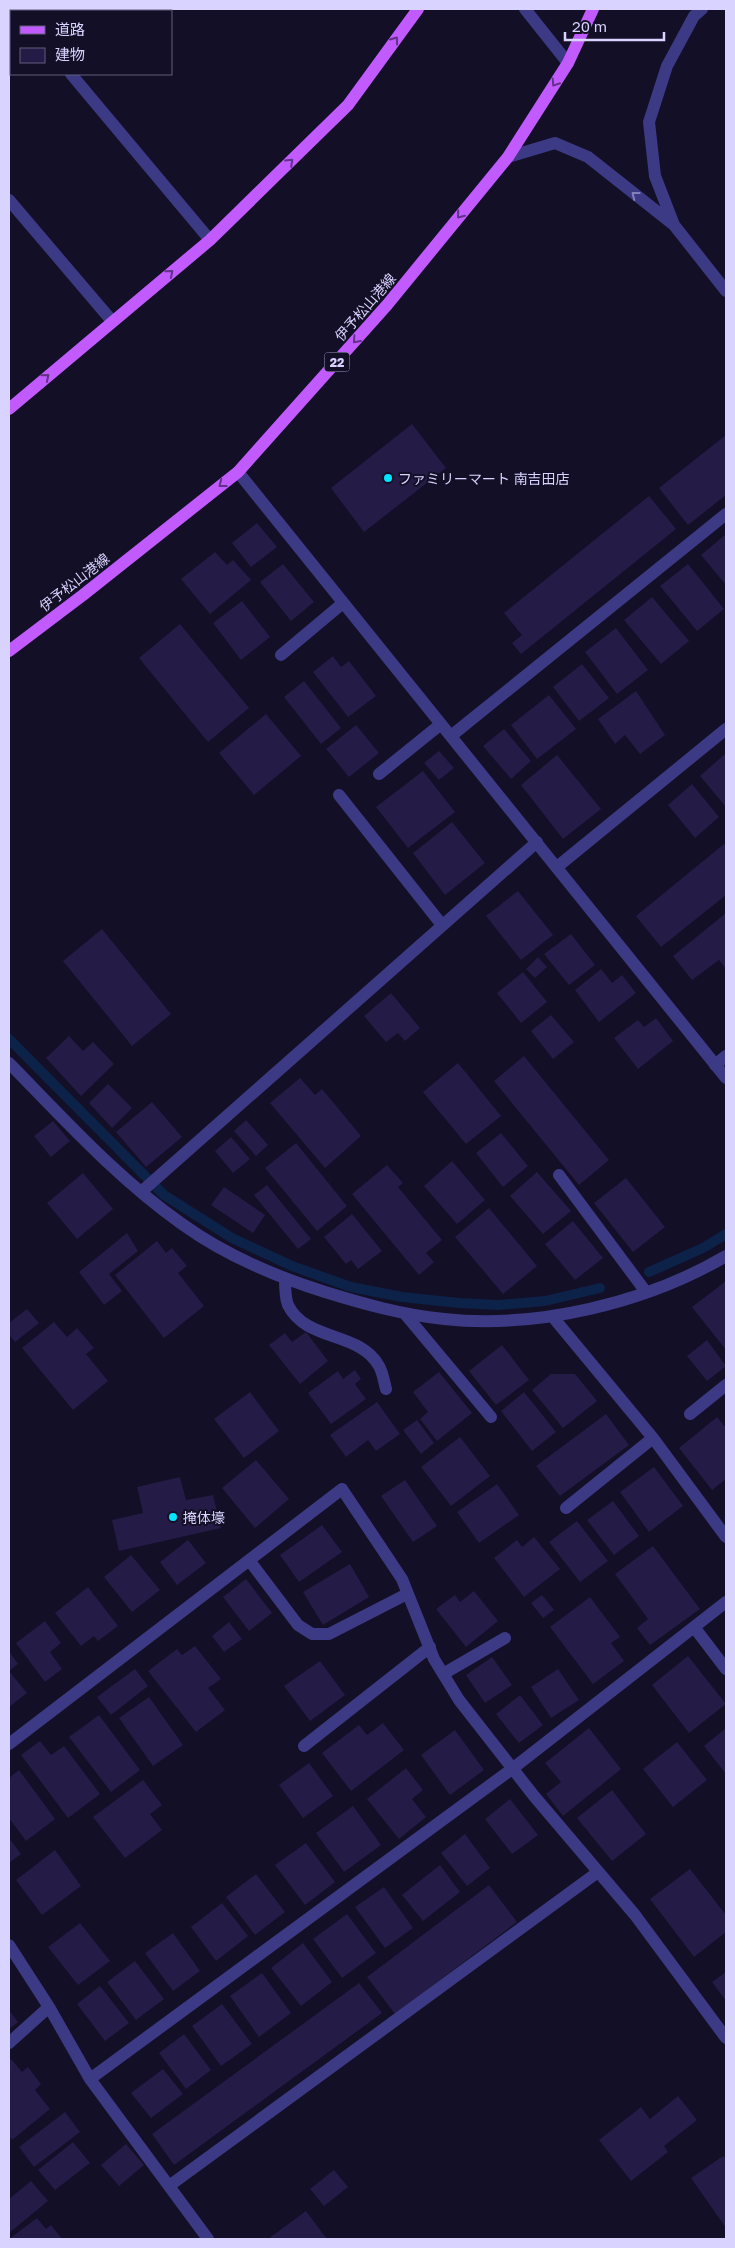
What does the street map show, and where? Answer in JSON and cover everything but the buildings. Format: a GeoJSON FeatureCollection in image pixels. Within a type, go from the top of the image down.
{"type":"FeatureCollection","features":[{"type":"Feature","properties":{"kind":"main road"},"geometry":{"type":"LineString","coordinates":[[9,408],[210,240],[348,105],[418,9]]}},
{"type":"Feature","properties":{"kind":"main road","name":"伊予松山港線"},"geometry":{"type":"LineString","coordinates":[[9,651],[238,472],[387,305],[508,157],[568,63],[593,9]]}},
{"type":"Feature","properties":{"kind":"street"},"geometry":{"type":"LineString","coordinates":[[525,9],[568,63]]}},
{"type":"Feature","properties":{"kind":"street"},"geometry":{"type":"LineString","coordinates":[[674,225],[654,176],[649,122],[667,66],[694,16],[702,9]]}},
{"type":"Feature","properties":{"kind":"street"},"geometry":{"type":"LineString","coordinates":[[72,75],[210,240]]}},
{"type":"Feature","properties":{"kind":"street"},"geometry":{"type":"LineString","coordinates":[[508,157],[555,143],[588,157],[674,225],[726,291]]}},
{"type":"Feature","properties":{"kind":"street"},"geometry":{"type":"LineString","coordinates":[[9,200],[112,321]]}},
{"type":"Feature","properties":{"kind":"street"},"geometry":{"type":"LineString","coordinates":[[238,472],[726,1078]]}},
{"type":"Feature","properties":{"kind":"street"},"geometry":{"type":"LineString","coordinates":[[451,736],[726,514]]}},
{"type":"Feature","properties":{"kind":"street"},"geometry":{"type":"LineString","coordinates":[[281,655],[343,602]]}},
{"type":"Feature","properties":{"kind":"street"},"geometry":{"type":"LineString","coordinates":[[379,774],[441,724]]}},
{"type":"Feature","properties":{"kind":"street"},"geometry":{"type":"LineString","coordinates":[[557,867],[726,729]]}},
{"type":"Feature","properties":{"kind":"street"},"geometry":{"type":"LineString","coordinates":[[338,795],[442,926]]}},
{"type":"Feature","properties":{"kind":"street"},"geometry":{"type":"LineString","coordinates":[[144,1189],[537,842]]}},
{"type":"Feature","properties":{"kind":"street"},"geometry":{"type":"LineString","coordinates":[[715,1065],[726,1056]]}},
{"type":"Feature","properties":{"kind":"street"},"geometry":{"type":"LineString","coordinates":[[9,1063],[125,1179],[144,1189],[182,1224],[236,1258],[285,1278],[370,1306],[405,1314],[446,1319],[486,1320],[552,1316],[598,1306],[646,1292],[691,1275],[726,1256]]}},
{"type":"Feature","properties":{"kind":"street"},"geometry":{"type":"LineString","coordinates":[[558,1175],[646,1292]]}},
{"type":"Feature","properties":{"kind":"street"},"geometry":{"type":"LineString","coordinates":[[285,1278],[287,1304],[296,1316],[307,1326],[362,1348],[380,1367],[386,1389]]}},
{"type":"Feature","properties":{"kind":"street"},"geometry":{"type":"LineString","coordinates":[[405,1314],[491,1417]]}},
{"type":"Feature","properties":{"kind":"street"},"geometry":{"type":"LineString","coordinates":[[552,1316],[653,1438],[726,1537]]}},
{"type":"Feature","properties":{"kind":"street"},"geometry":{"type":"LineString","coordinates":[[690,1414],[726,1385]]}},
{"type":"Feature","properties":{"kind":"street"},"geometry":{"type":"LineString","coordinates":[[566,1508],[653,1438]]}},
{"type":"Feature","properties":{"kind":"street"},"geometry":{"type":"LineString","coordinates":[[9,1744],[342,1489],[402,1579],[430,1647],[443,1674],[460,1700],[512,1769],[635,1915],[726,2038]]}},
{"type":"Feature","properties":{"kind":"street"},"geometry":{"type":"LineString","coordinates":[[249,1560],[298,1625],[312,1634],[329,1634],[408,1594]]}},
{"type":"Feature","properties":{"kind":"street"},"geometry":{"type":"LineString","coordinates":[[90,2078],[512,1769],[726,1602]]}},
{"type":"Feature","properties":{"kind":"street"},"geometry":{"type":"LineString","coordinates":[[694,1628],[726,1668]]}},
{"type":"Feature","properties":{"kind":"street"},"geometry":{"type":"LineString","coordinates":[[443,1674],[505,1638]]}},
{"type":"Feature","properties":{"kind":"street"},"geometry":{"type":"LineString","coordinates":[[304,1746],[430,1647]]}},
{"type":"Feature","properties":{"kind":"street"},"geometry":{"type":"LineString","coordinates":[[169,2186],[598,1872]]}},
{"type":"Feature","properties":{"kind":"street"},"geometry":{"type":"LineString","coordinates":[[9,1945],[49,2007],[90,2078],[208,2239]]}},
{"type":"Feature","properties":{"kind":"street"},"geometry":{"type":"LineString","coordinates":[[9,2043],[49,2007]]}},
{"type":"Feature","properties":{"kind":"waterway"},"geometry":{"type":"LineString","coordinates":[[9,1039],[164,1195],[232,1238],[292,1266],[351,1287],[402,1297],[459,1303],[498,1305],[545,1301],[600,1288]]}},
{"type":"Feature","properties":{"kind":"waterway"},"geometry":{"type":"LineString","coordinates":[[649,1272],[703,1248],[726,1234]]}},
{"type":"Feature","properties":{"kind":"place","name":"ファミリーマート 南吉田店"},"geometry":{"type":"Point","coordinates":[388,478]}},
{"type":"Feature","properties":{"kind":"place","name":"掩体壕"},"geometry":{"type":"Point","coordinates":[173,1517]}}]}
